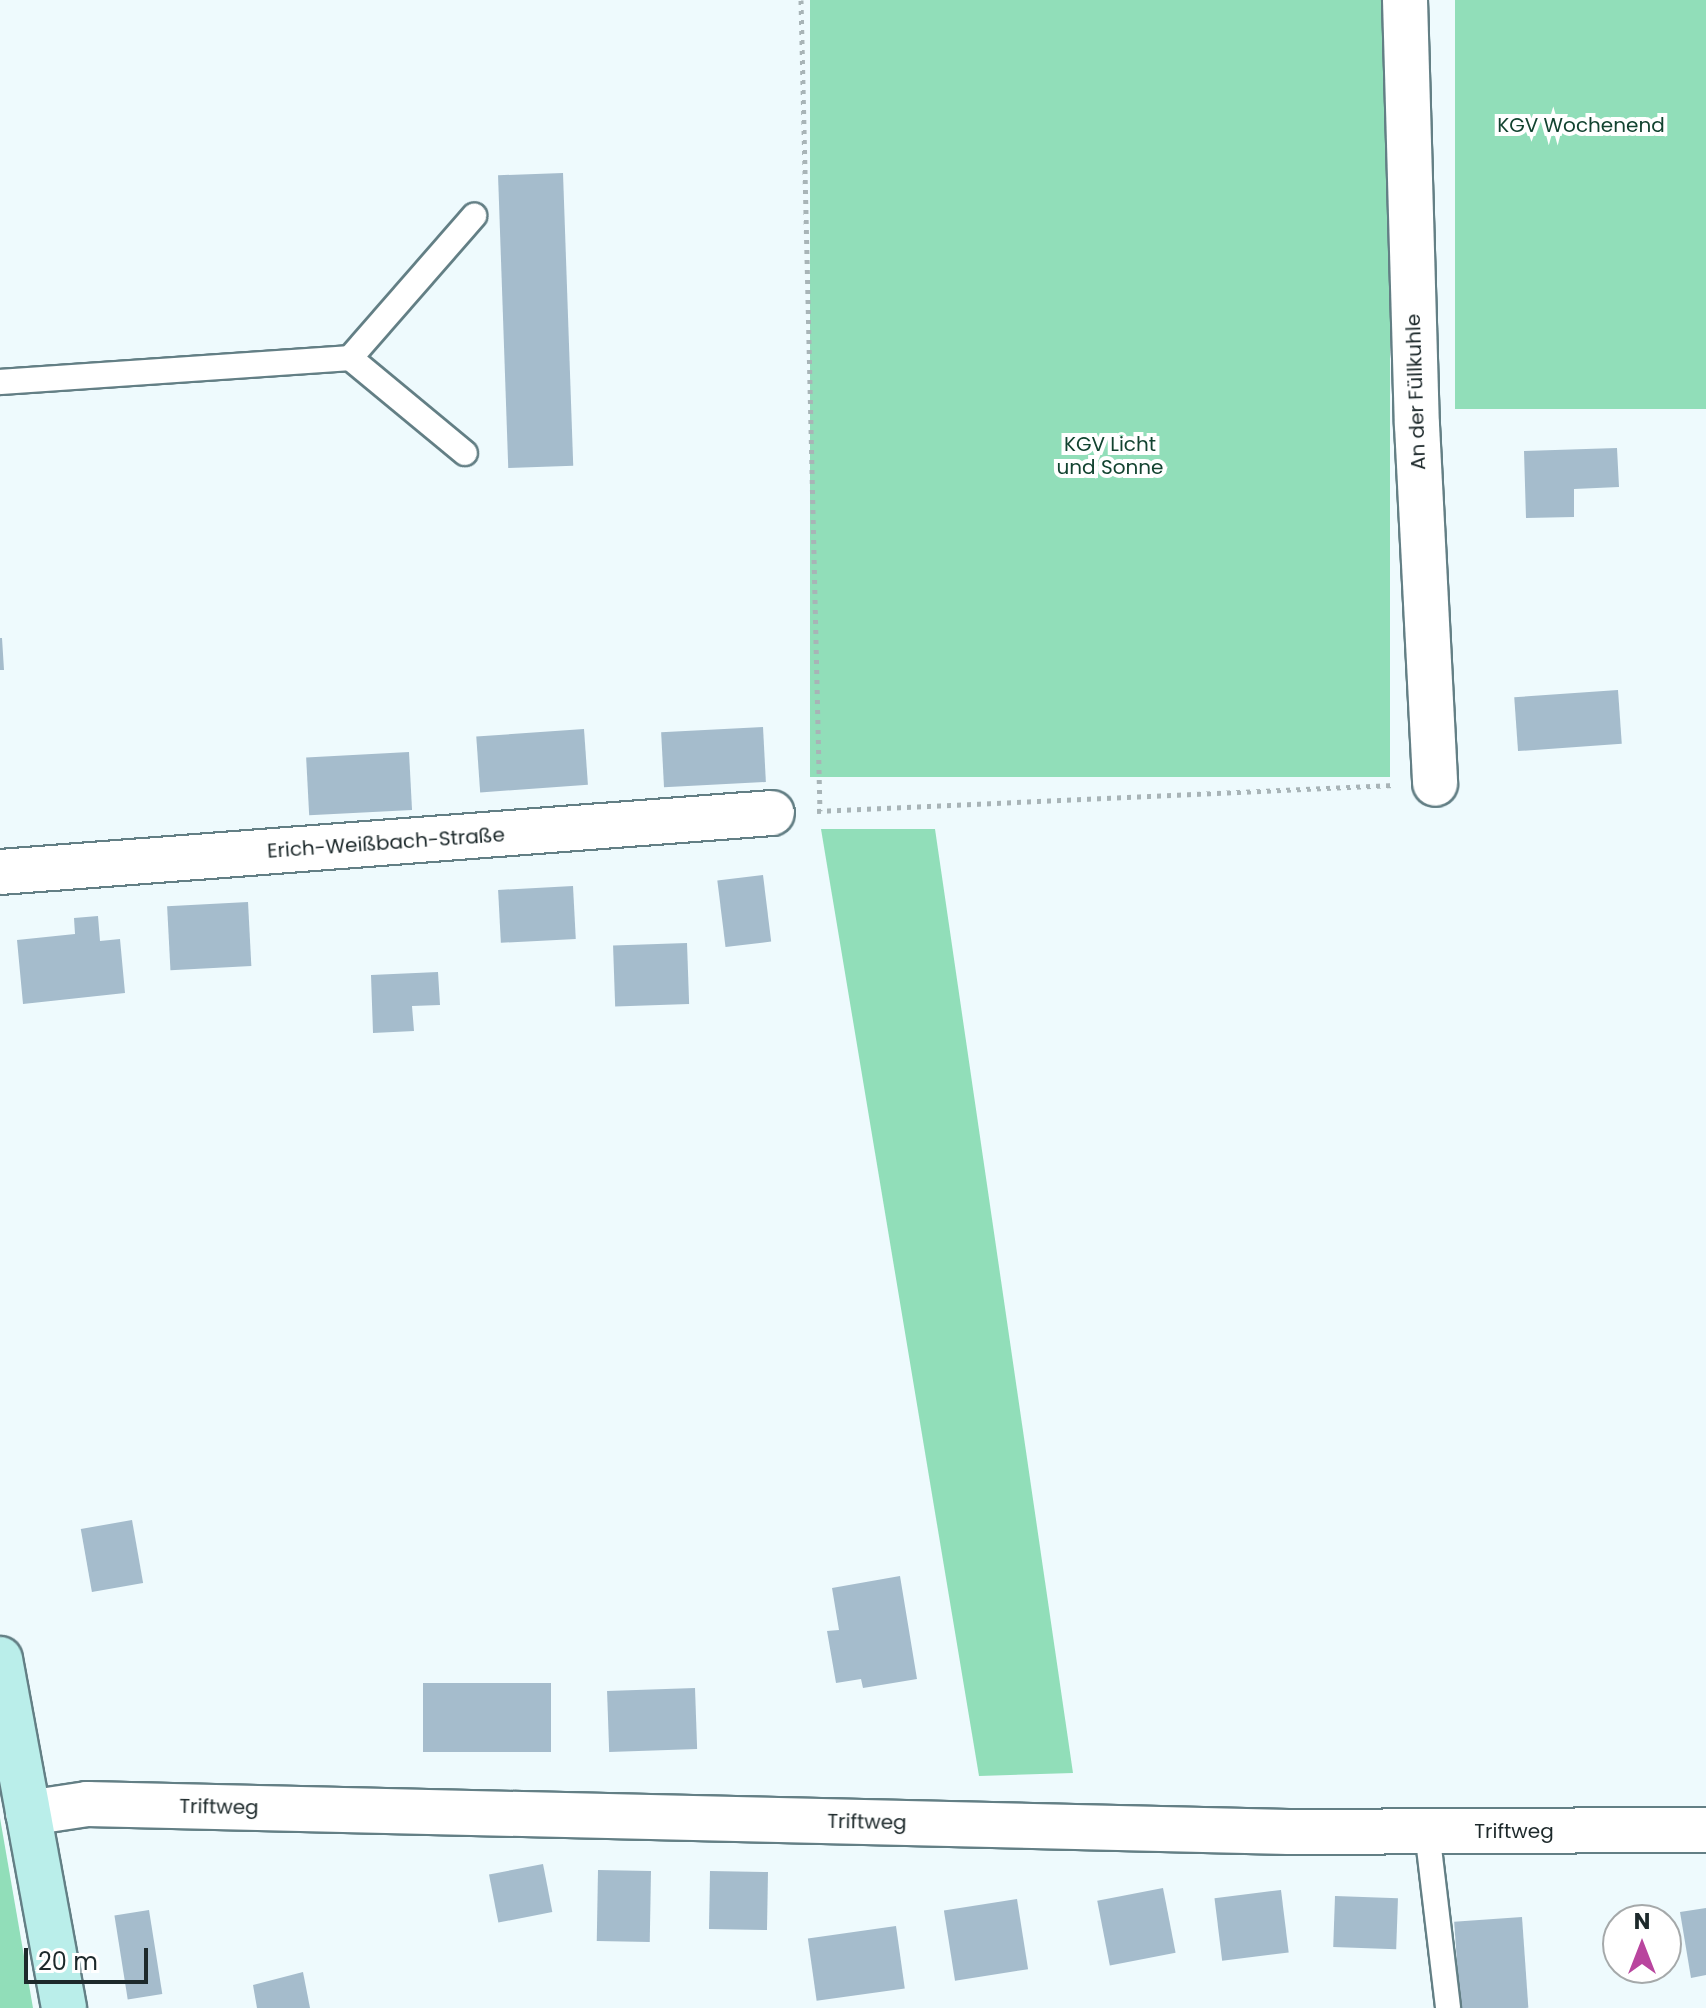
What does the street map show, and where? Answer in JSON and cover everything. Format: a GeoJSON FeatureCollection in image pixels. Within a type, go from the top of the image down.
{"type":"FeatureCollection","features":[{"type":"Feature","properties":{"kind":"main road"},"geometry":{"type":"LineString","coordinates":[[0,1659],[64,2008]]}},
{"type":"Feature","properties":{"kind":"street","name":"An der Füllkuhle"},"geometry":{"type":"LineString","coordinates":[[1405,0],[1416,394],[1435,784]]}},
{"type":"Feature","properties":{"kind":"street","name":"Erich-Weißbach-Straße"},"geometry":{"type":"LineString","coordinates":[[0,872],[772,813]]}},
{"type":"Feature","properties":{"kind":"street","name":"Triftweg"},"geometry":{"type":"LineString","coordinates":[[28,1813],[87,1804],[1427,1831],[1706,1830]]}},
{"type":"Feature","properties":{"kind":"lane"},"geometry":{"type":"LineString","coordinates":[[350,358],[474,216]]}},
{"type":"Feature","properties":{"kind":"lane"},"geometry":{"type":"LineString","coordinates":[[0,382],[350,358],[465,453]]}},
{"type":"Feature","properties":{"kind":"lane"},"geometry":{"type":"LineString","coordinates":[[1427,1831],[1448,2008]]}},
{"type":"Feature","properties":{"kind":"path"},"geometry":{"type":"LineString","coordinates":[[801,0],[820,811]]}},
{"type":"Feature","properties":{"kind":"path"},"geometry":{"type":"LineString","coordinates":[[772,813],[1435,784]]}},
{"type":"Feature","properties":{"kind":"green space","name":"KGV Licht und Sonne"},"geometry":{"type":"Polygon","coordinates":[[[810,0],[1390,0],[1390,777],[810,777],[810,0]]]}},
{"type":"Feature","properties":{"kind":"green space","name":"KGV Wochenend"},"geometry":{"type":"Polygon","coordinates":[[[1455,0],[1706,0],[1706,409],[1455,409],[1455,0]]]}},
{"type":"Feature","properties":{"kind":"green space"},"geometry":{"type":"Polygon","coordinates":[[[821,829],[935,829],[1073,1773],[979,1776],[821,829]]]}},
{"type":"Feature","properties":{"kind":"green space"},"geometry":{"type":"Polygon","coordinates":[[[0,1818],[33,2008],[0,2008],[0,1818]]]}},
{"type":"Feature","properties":{"kind":"building"},"geometry":{"type":"Polygon","coordinates":[[[563,173],[573,466],[508,468],[498,175],[563,173]]]}},
{"type":"Feature","properties":{"kind":"building"},"geometry":{"type":"Polygon","coordinates":[[[1617,448],[1619,487],[1574,489],[1574,517],[1526,518],[1524,451],[1617,448]]]}},
{"type":"Feature","properties":{"kind":"building"},"geometry":{"type":"Polygon","coordinates":[[[2,638],[4,670],[0,670],[2,638]]]}},
{"type":"Feature","properties":{"kind":"building"},"geometry":{"type":"Polygon","coordinates":[[[1618,690],[1622,744],[1518,751],[1514,697],[1618,690]]]}},
{"type":"Feature","properties":{"kind":"building"},"geometry":{"type":"Polygon","coordinates":[[[763,727],[766,782],[664,787],[661,732],[763,727]]]}},
{"type":"Feature","properties":{"kind":"building"},"geometry":{"type":"Polygon","coordinates":[[[584,729],[588,785],[480,792],[476,737],[584,729]]]}},
{"type":"Feature","properties":{"kind":"building"},"geometry":{"type":"Polygon","coordinates":[[[409,752],[412,810],[309,815],[306,757],[409,752]]]}},
{"type":"Feature","properties":{"kind":"building"},"geometry":{"type":"Polygon","coordinates":[[[763,875],[771,942],[726,947],[717,881],[763,875]]]}},
{"type":"Feature","properties":{"kind":"building"},"geometry":{"type":"Polygon","coordinates":[[[573,886],[576,939],[501,943],[498,890],[573,886]]]}},
{"type":"Feature","properties":{"kind":"building"},"geometry":{"type":"Polygon","coordinates":[[[248,902],[251,966],[170,970],[167,906],[248,902]]]}},
{"type":"Feature","properties":{"kind":"building"},"geometry":{"type":"Polygon","coordinates":[[[98,916],[100,941],[120,939],[125,993],[23,1004],[17,940],[75,934],[74,918],[98,916]]]}},
{"type":"Feature","properties":{"kind":"building"},"geometry":{"type":"Polygon","coordinates":[[[687,943],[689,1004],[615,1007],[613,946],[687,943]]]}},
{"type":"Feature","properties":{"kind":"building"},"geometry":{"type":"Polygon","coordinates":[[[438,972],[440,1005],[412,1006],[414,1031],[373,1033],[371,975],[438,972]]]}},
{"type":"Feature","properties":{"kind":"building"},"geometry":{"type":"Polygon","coordinates":[[[132,1520],[143,1583],[92,1592],[81,1529],[132,1520]]]}},
{"type":"Feature","properties":{"kind":"building"},"geometry":{"type":"Polygon","coordinates":[[[900,1576],[917,1679],[863,1688],[861,1679],[836,1683],[827,1631],[839,1630],[832,1588],[900,1576]]]}},
{"type":"Feature","properties":{"kind":"building"},"geometry":{"type":"Polygon","coordinates":[[[423,1683],[551,1683],[551,1752],[423,1752],[423,1683]]]}},
{"type":"Feature","properties":{"kind":"building"},"geometry":{"type":"Polygon","coordinates":[[[695,1688],[697,1749],[609,1752],[607,1691],[695,1688]]]}},
{"type":"Feature","properties":{"kind":"building"},"geometry":{"type":"Polygon","coordinates":[[[543,1864],[552,1912],[498,1923],[489,1874],[543,1864]]]}},
{"type":"Feature","properties":{"kind":"building"},"geometry":{"type":"Polygon","coordinates":[[[598,1870],[651,1871],[650,1942],[597,1941],[598,1870]]]}},
{"type":"Feature","properties":{"kind":"building"},"geometry":{"type":"Polygon","coordinates":[[[710,1871],[768,1872],[767,1930],[709,1929],[710,1871]]]}},
{"type":"Feature","properties":{"kind":"building"},"geometry":{"type":"Polygon","coordinates":[[[1163,1888],[1176,1953],[1110,1966],[1097,1901],[1163,1888]]]}},
{"type":"Feature","properties":{"kind":"building"},"geometry":{"type":"Polygon","coordinates":[[[1281,1890],[1289,1953],[1222,1961],[1214,1898],[1281,1890]]]}},
{"type":"Feature","properties":{"kind":"building"},"geometry":{"type":"Polygon","coordinates":[[[1335,1896],[1398,1898],[1396,1949],[1333,1947],[1335,1896]]]}},
{"type":"Feature","properties":{"kind":"building"},"geometry":{"type":"Polygon","coordinates":[[[1017,1899],[1028,1969],[955,1981],[944,1911],[1017,1899]]]}},
{"type":"Feature","properties":{"kind":"building"},"geometry":{"type":"Polygon","coordinates":[[[1706,1908],[1706,1975],[1691,1978],[1682,1912],[1706,1908]]]}},
{"type":"Feature","properties":{"kind":"building"},"geometry":{"type":"Polygon","coordinates":[[[149,1910],[162,1994],[128,1999],[114,1915],[149,1910]]]}},
{"type":"Feature","properties":{"kind":"building"},"geometry":{"type":"Polygon","coordinates":[[[1522,1917],[1528,2008],[1460,2008],[1454,1922],[1522,1917]]]}},
{"type":"Feature","properties":{"kind":"building"},"geometry":{"type":"Polygon","coordinates":[[[896,1926],[905,1988],[817,2001],[808,1938],[896,1926]]]}},
{"type":"Feature","properties":{"kind":"building"},"geometry":{"type":"Polygon","coordinates":[[[303,1972],[310,2008],[257,2008],[253,1985],[303,1972]]]}}]}
